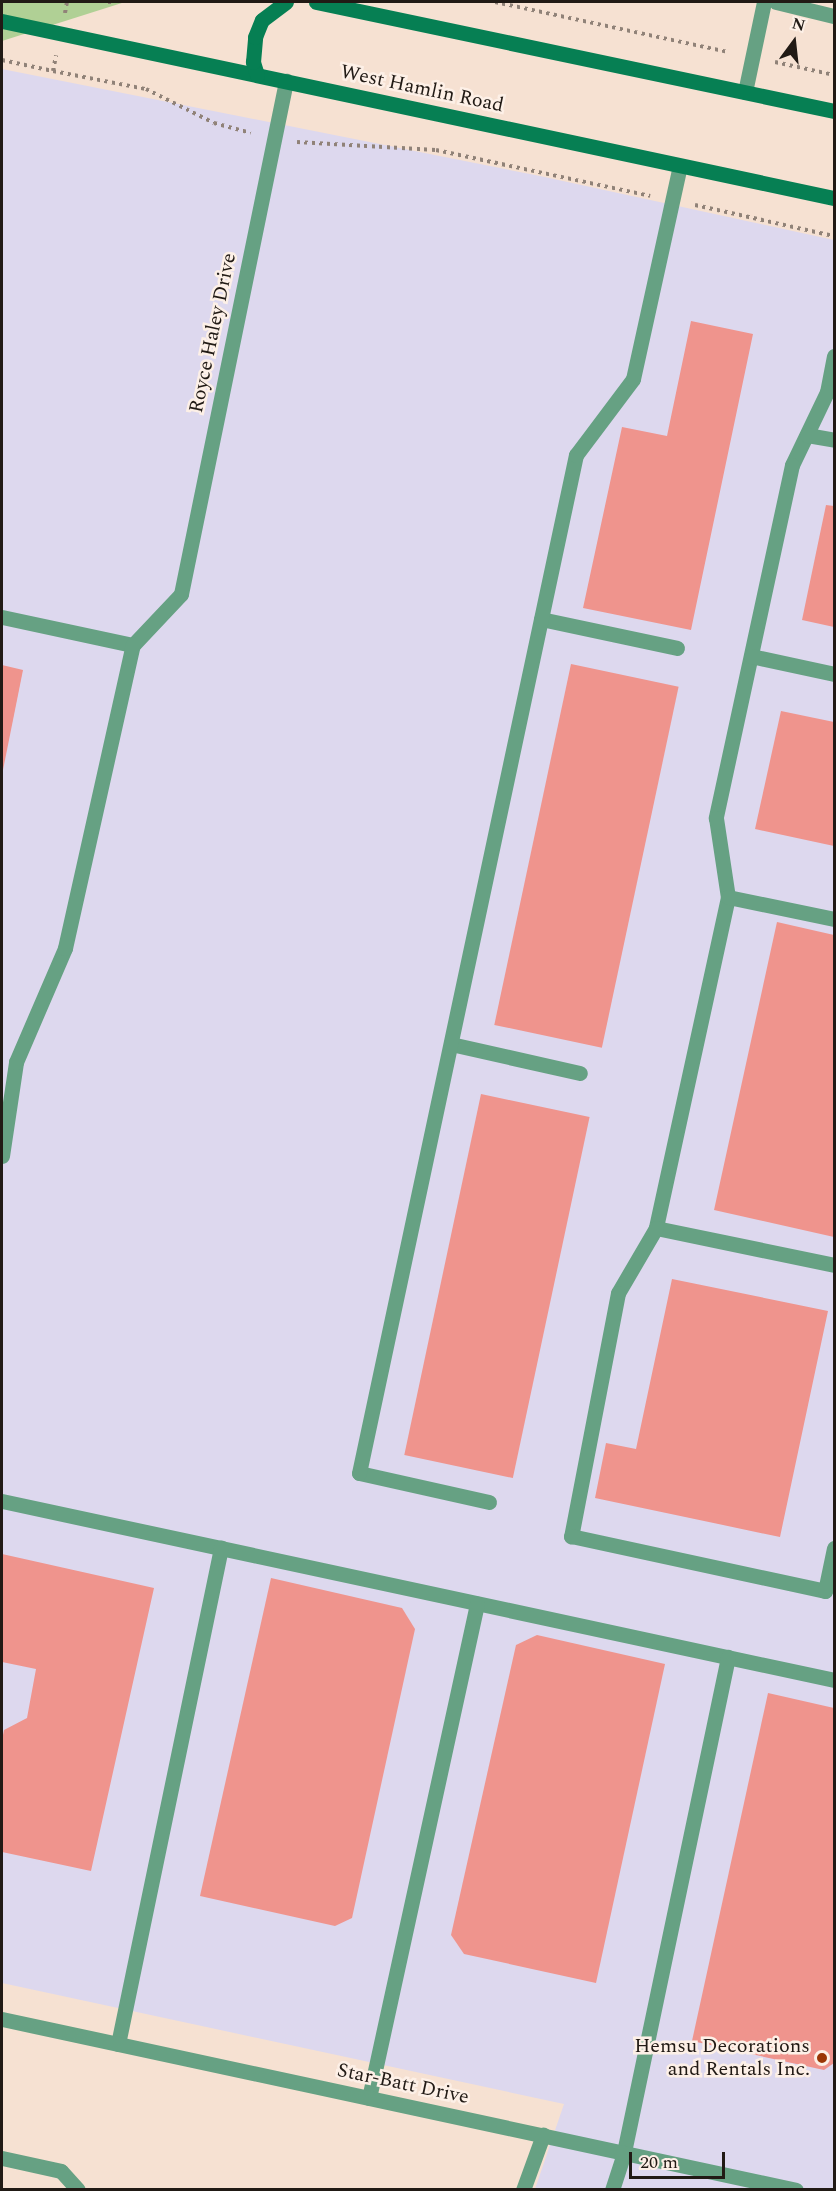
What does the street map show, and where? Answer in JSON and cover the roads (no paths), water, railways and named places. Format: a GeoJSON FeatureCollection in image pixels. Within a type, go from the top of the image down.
{"type":"FeatureCollection","features":[{"type":"Feature","properties":{"kind":"main road"},"geometry":{"type":"LineString","coordinates":[[257,75],[253,62],[255,37],[266,15],[286,2]]}},
{"type":"Feature","properties":{"kind":"main road"},"geometry":{"type":"LineString","coordinates":[[316,2],[834,111]]}},
{"type":"Feature","properties":{"kind":"main road","name":"West Hamlin Road"},"geometry":{"type":"LineString","coordinates":[[2,21],[834,198]]}},
{"type":"Feature","properties":{"kind":"street"},"geometry":{"type":"LineString","coordinates":[[745,92],[764,2]]}},
{"type":"Feature","properties":{"kind":"street"},"geometry":{"type":"LineString","coordinates":[[776,2],[834,16]]}},
{"type":"Feature","properties":{"kind":"street","name":"Royce Haley Drive"},"geometry":{"type":"LineString","coordinates":[[133,645],[180,594],[286,81]]}},
{"type":"Feature","properties":{"kind":"street"},"geometry":{"type":"LineString","coordinates":[[489,1502],[359,1473],[576,455],[633,379],[680,166]]}},
{"type":"Feature","properties":{"kind":"street"},"geometry":{"type":"LineString","coordinates":[[834,356],[827,392],[792,465],[716,818],[728,897],[656,1228],[618,1293],[571,1536],[825,1591],[834,1548]]}},
{"type":"Feature","properties":{"kind":"street"},"geometry":{"type":"LineString","coordinates":[[807,435],[834,440]]}},
{"type":"Feature","properties":{"kind":"street"},"geometry":{"type":"LineString","coordinates":[[2,617],[133,645],[65,948],[16,1062],[2,1156]]}},
{"type":"Feature","properties":{"kind":"street"},"geometry":{"type":"LineString","coordinates":[[542,619],[677,648]]}},
{"type":"Feature","properties":{"kind":"street"},"geometry":{"type":"LineString","coordinates":[[751,656],[834,674]]}},
{"type":"Feature","properties":{"kind":"street"},"geometry":{"type":"LineString","coordinates":[[728,897],[834,919]]}},
{"type":"Feature","properties":{"kind":"street"},"geometry":{"type":"LineString","coordinates":[[451,1044],[580,1073]]}},
{"type":"Feature","properties":{"kind":"street"},"geometry":{"type":"LineString","coordinates":[[656,1228],[834,1265]]}},
{"type":"Feature","properties":{"kind":"street"},"geometry":{"type":"LineString","coordinates":[[2,1502],[834,1680]]}},
{"type":"Feature","properties":{"kind":"street"},"geometry":{"type":"LineString","coordinates":[[118,2044],[221,1548]]}},
{"type":"Feature","properties":{"kind":"street"},"geometry":{"type":"LineString","coordinates":[[369,2098],[477,1604]]}},
{"type":"Feature","properties":{"kind":"street"},"geometry":{"type":"LineString","coordinates":[[612,2190],[624,2152],[728,1657]]}},
{"type":"Feature","properties":{"kind":"street","name":"Star-Batt Drive"},"geometry":{"type":"LineString","coordinates":[[2,2019],[796,2190]]}},
{"type":"Feature","properties":{"kind":"street"},"geometry":{"type":"LineString","coordinates":[[523,2190],[543,2135]]}},
{"type":"Feature","properties":{"kind":"street"},"geometry":{"type":"LineString","coordinates":[[2,2158],[62,2171],[78,2190]]}},
{"type":"Feature","properties":{"kind":"place","name":"Hemsu Decorations and Rentals Inc."},"geometry":{"type":"Point","coordinates":[822,2058]}}]}
